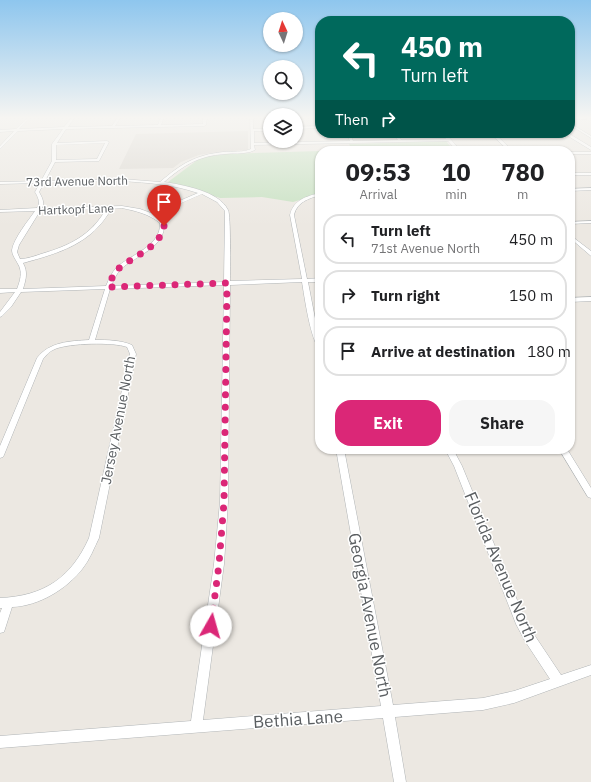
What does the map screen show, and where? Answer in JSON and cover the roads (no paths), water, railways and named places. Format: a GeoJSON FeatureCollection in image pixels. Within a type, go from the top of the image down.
{"type":"FeatureCollection","features":[{"type":"Feature","properties":{"kind":"street"},"geometry":{"type":"LineString","coordinates":[[0,314],[11,303],[23,279],[24,273],[16,254],[16,245],[42,202],[37,192],[54,161],[54,153]]}},
{"type":"Feature","properties":{"kind":"street"},"geometry":{"type":"LineString","coordinates":[[54,161],[98,160],[101,153]]}},
{"type":"Feature","properties":{"kind":"street"},"geometry":{"type":"LineString","coordinates":[[157,182],[183,164],[198,157],[229,153]]}},
{"type":"Feature","properties":{"kind":"street"},"geometry":{"type":"LineString","coordinates":[[575,174],[591,174]]}},
{"type":"Feature","properties":{"kind":"street","name":"73rd Avenue North"},"geometry":{"type":"LineString","coordinates":[[0,183],[122,180],[157,182],[181,186],[201,193],[219,202],[226,211],[227,283],[224,502],[219,564],[196,727]]}},
{"type":"Feature","properties":{"kind":"street"},"geometry":{"type":"LineString","coordinates":[[575,190],[591,189]]}},
{"type":"Feature","properties":{"kind":"street"},"geometry":{"type":"LineString","coordinates":[[150,215],[201,193]]}},
{"type":"Feature","properties":{"kind":"street"},"geometry":{"type":"LineString","coordinates":[[315,196],[308,198],[294,207],[292,215],[315,329]]}},
{"type":"Feature","properties":{"kind":"street"},"geometry":{"type":"LineString","coordinates":[[19,262],[56,250],[80,239],[97,226],[109,208]]}},
{"type":"Feature","properties":{"kind":"street","name":"Hartkopf Lane"},"geometry":{"type":"LineString","coordinates":[[0,211],[109,208],[134,209],[150,215]]}},
{"type":"Feature","properties":{"kind":"street"},"geometry":{"type":"LineString","coordinates":[[90,343],[113,275],[118,269],[148,248],[160,236],[163,230],[162,223],[150,215]]}},
{"type":"Feature","properties":{"kind":"street"},"geometry":{"type":"LineString","coordinates":[[575,223],[591,222]]}},
{"type":"Feature","properties":{"kind":"street"},"geometry":{"type":"LineString","coordinates":[[575,240],[591,254]]}},
{"type":"Feature","properties":{"kind":"street"},"geometry":{"type":"LineString","coordinates":[[0,291],[315,280]]}},
{"type":"Feature","properties":{"kind":"street"},"geometry":{"type":"LineString","coordinates":[[575,300],[591,299]]}},
{"type":"Feature","properties":{"kind":"street","name":"Jersey Avenue North"},"geometry":{"type":"LineString","coordinates":[[0,455],[43,354],[53,347],[60,345],[121,342],[130,346],[133,354],[90,551],[73,574],[46,594],[34,599],[4,604],[0,628]]}},
{"type":"Feature","properties":{"kind":"street","name":"Georgia Avenue North"},"geometry":{"type":"LineString","coordinates":[[340,454],[400,782]]}},
{"type":"Feature","properties":{"kind":"street","name":"Florida Avenue North"},"geometry":{"type":"LineString","coordinates":[[452,454],[458,466],[520,620],[532,642],[559,682]]}},
{"type":"Feature","properties":{"kind":"street"},"geometry":{"type":"LineString","coordinates":[[566,454],[591,495]]}},
{"type":"Feature","properties":{"kind":"street","name":"Bethia Lane"},"geometry":{"type":"LineString","coordinates":[[0,742],[483,704],[514,697],[591,670]]}}]}
